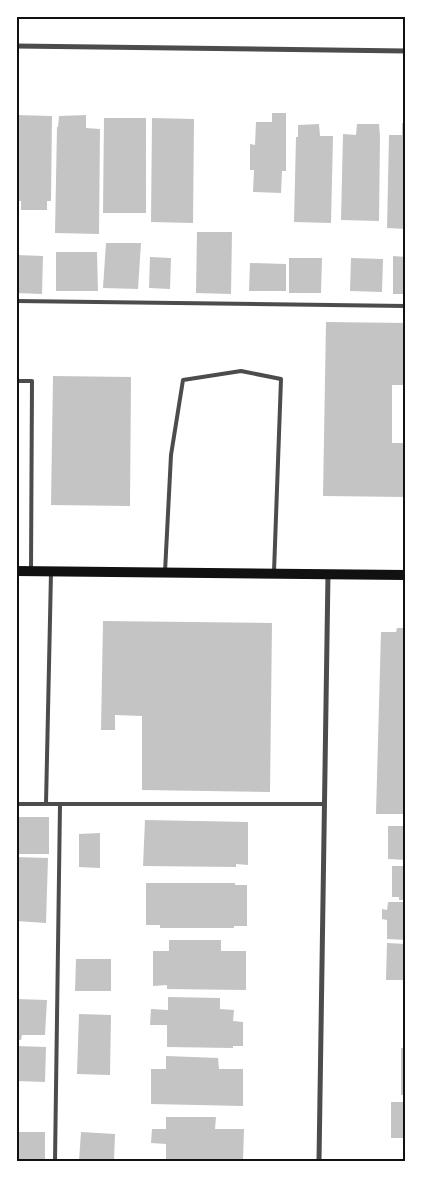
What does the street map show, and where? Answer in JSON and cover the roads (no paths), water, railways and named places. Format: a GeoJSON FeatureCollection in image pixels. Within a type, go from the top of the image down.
{"type":"FeatureCollection","features":[{"type":"Feature","properties":{"kind":"main road"},"geometry":{"type":"LineString","coordinates":[[16,571],[406,576]]}},
{"type":"Feature","properties":{"kind":"street"},"geometry":{"type":"LineString","coordinates":[[16,46],[406,51]]}},
{"type":"Feature","properties":{"kind":"street"},"geometry":{"type":"LineString","coordinates":[[319,1161],[328,574]]}},
{"type":"Feature","properties":{"kind":"lane"},"geometry":{"type":"LineString","coordinates":[[16,301],[406,306]]}},
{"type":"Feature","properties":{"kind":"lane"},"geometry":{"type":"LineString","coordinates":[[165,573],[171,455],[183,380],[241,371],[281,379],[274,574]]}},
{"type":"Feature","properties":{"kind":"lane"},"geometry":{"type":"LineString","coordinates":[[16,381],[32,381],[31,571]]}},
{"type":"Feature","properties":{"kind":"lane"},"geometry":{"type":"LineString","coordinates":[[46,804],[51,571]]}},
{"type":"Feature","properties":{"kind":"lane"},"geometry":{"type":"LineString","coordinates":[[16,804],[324,804]]}},
{"type":"Feature","properties":{"kind":"lane"},"geometry":{"type":"LineString","coordinates":[[55,1161],[60,804]]}}]}
